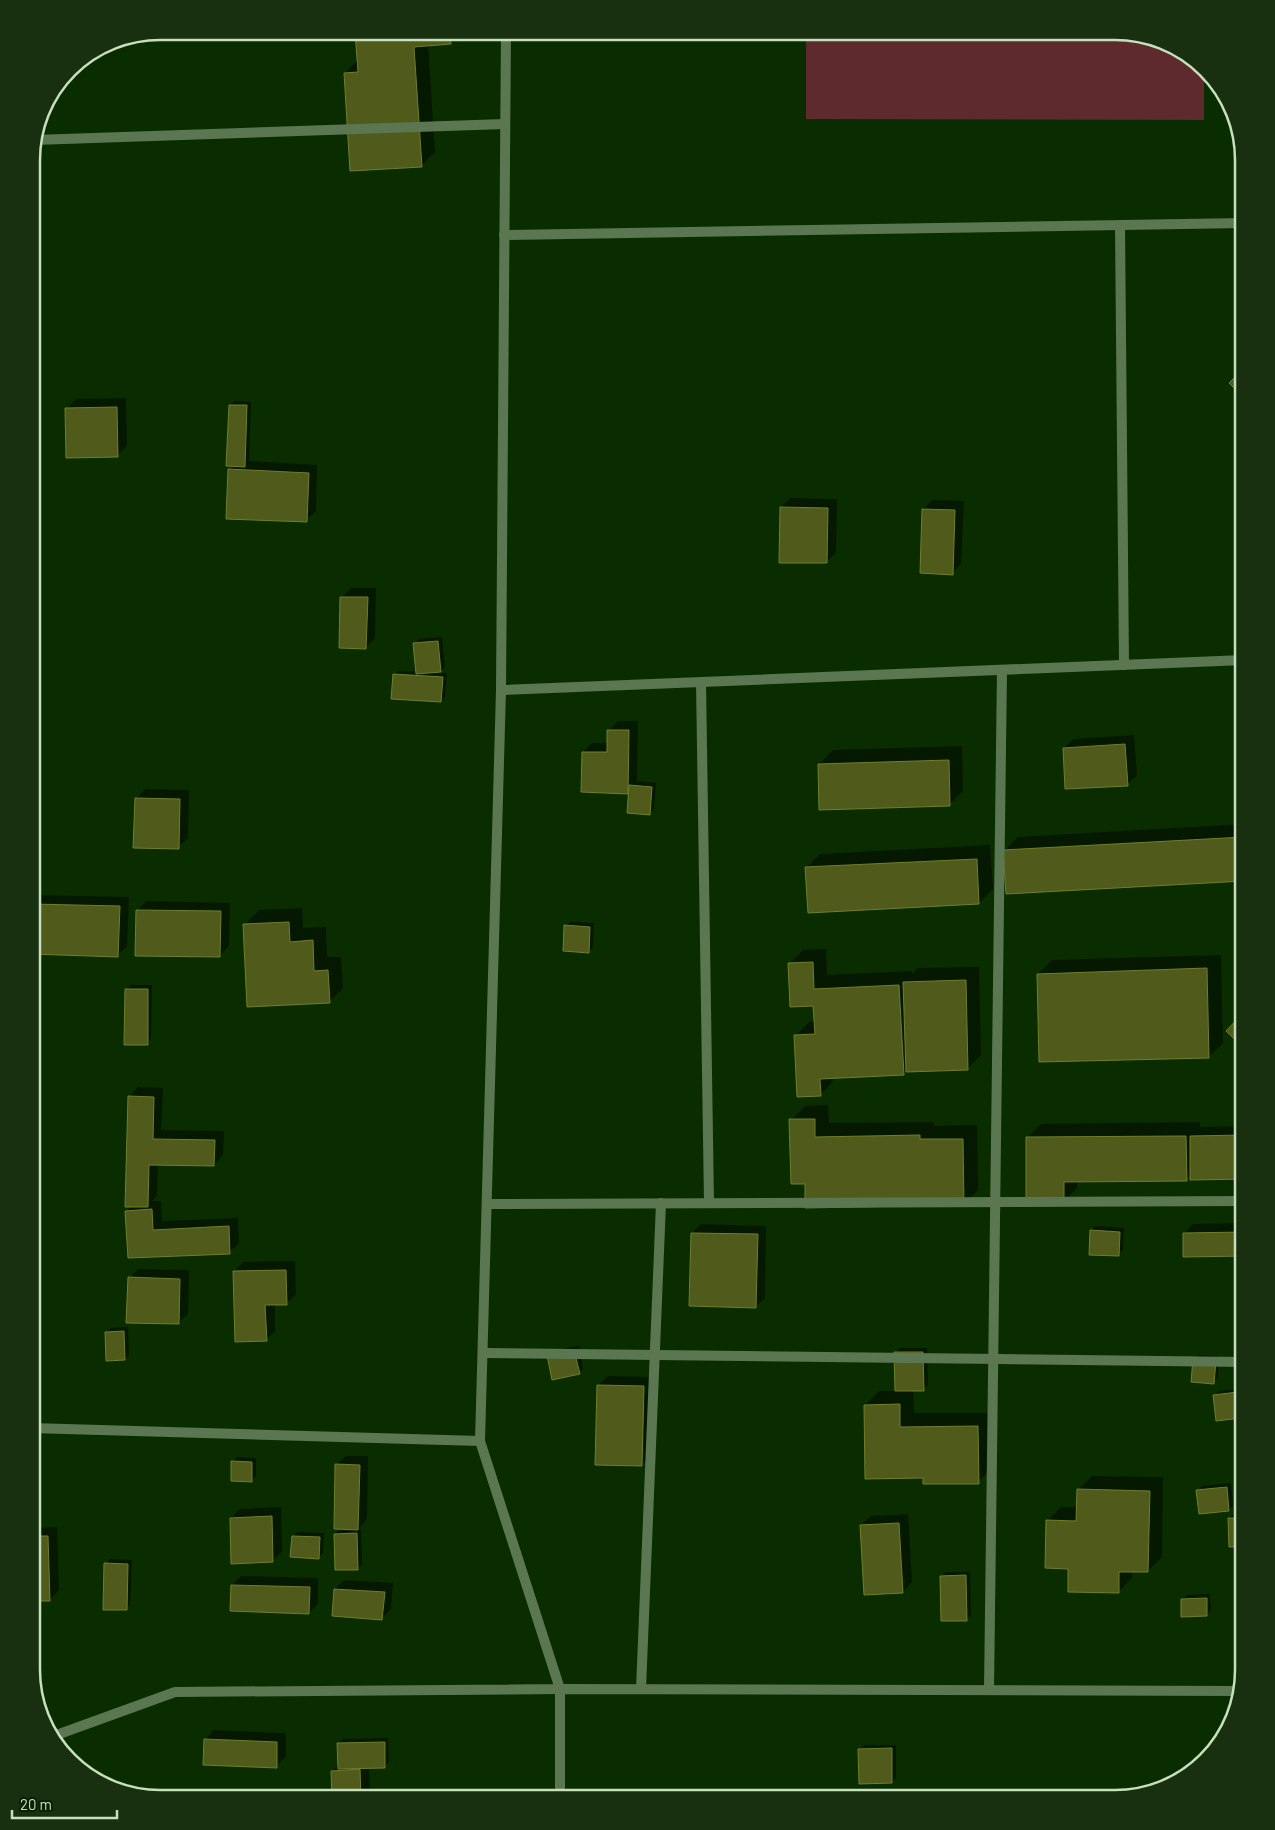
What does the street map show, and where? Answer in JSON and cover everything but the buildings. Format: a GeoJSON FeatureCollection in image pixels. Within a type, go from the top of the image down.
{"type":"FeatureCollection","features":[{"type":"Feature","properties":{"kind":"street"},"geometry":{"type":"LineString","coordinates":[[506,40],[501,690],[480,1441],[560,1689],[560,1790]]}},
{"type":"Feature","properties":{"kind":"street"},"geometry":{"type":"LineString","coordinates":[[42,140],[505,124]]}},
{"type":"Feature","properties":{"kind":"street"},"geometry":{"type":"LineString","coordinates":[[504,235],[1235,223]]}},
{"type":"Feature","properties":{"kind":"street"},"geometry":{"type":"LineString","coordinates":[[1120,225],[1124,665]]}},
{"type":"Feature","properties":{"kind":"street"},"geometry":{"type":"LineString","coordinates":[[501,690],[1235,660]]}},
{"type":"Feature","properties":{"kind":"street"},"geometry":{"type":"LineString","coordinates":[[989,1690],[1002,670]]}},
{"type":"Feature","properties":{"kind":"street"},"geometry":{"type":"LineString","coordinates":[[701,682],[709,1203]]}},
{"type":"Feature","properties":{"kind":"street"},"geometry":{"type":"LineString","coordinates":[[487,1204],[1235,1201]]}},
{"type":"Feature","properties":{"kind":"street"},"geometry":{"type":"LineString","coordinates":[[641,1689],[661,1203]]}},
{"type":"Feature","properties":{"kind":"street"},"geometry":{"type":"LineString","coordinates":[[483,1354],[1235,1362]]}},
{"type":"Feature","properties":{"kind":"street"},"geometry":{"type":"LineString","coordinates":[[40,1428],[480,1441]]}},
{"type":"Feature","properties":{"kind":"street"},"geometry":{"type":"LineString","coordinates":[[58,1734],[175,1692],[560,1689],[1233,1691]]}},
{"type":"Feature","properties":{"kind":"shaded area"},"geometry":{"type":"Polygon","coordinates":[[[806,40],[1123,40],[1161,49],[1188,65],[1204,80],[1204,120],[806,119],[806,40]]]}}]}
